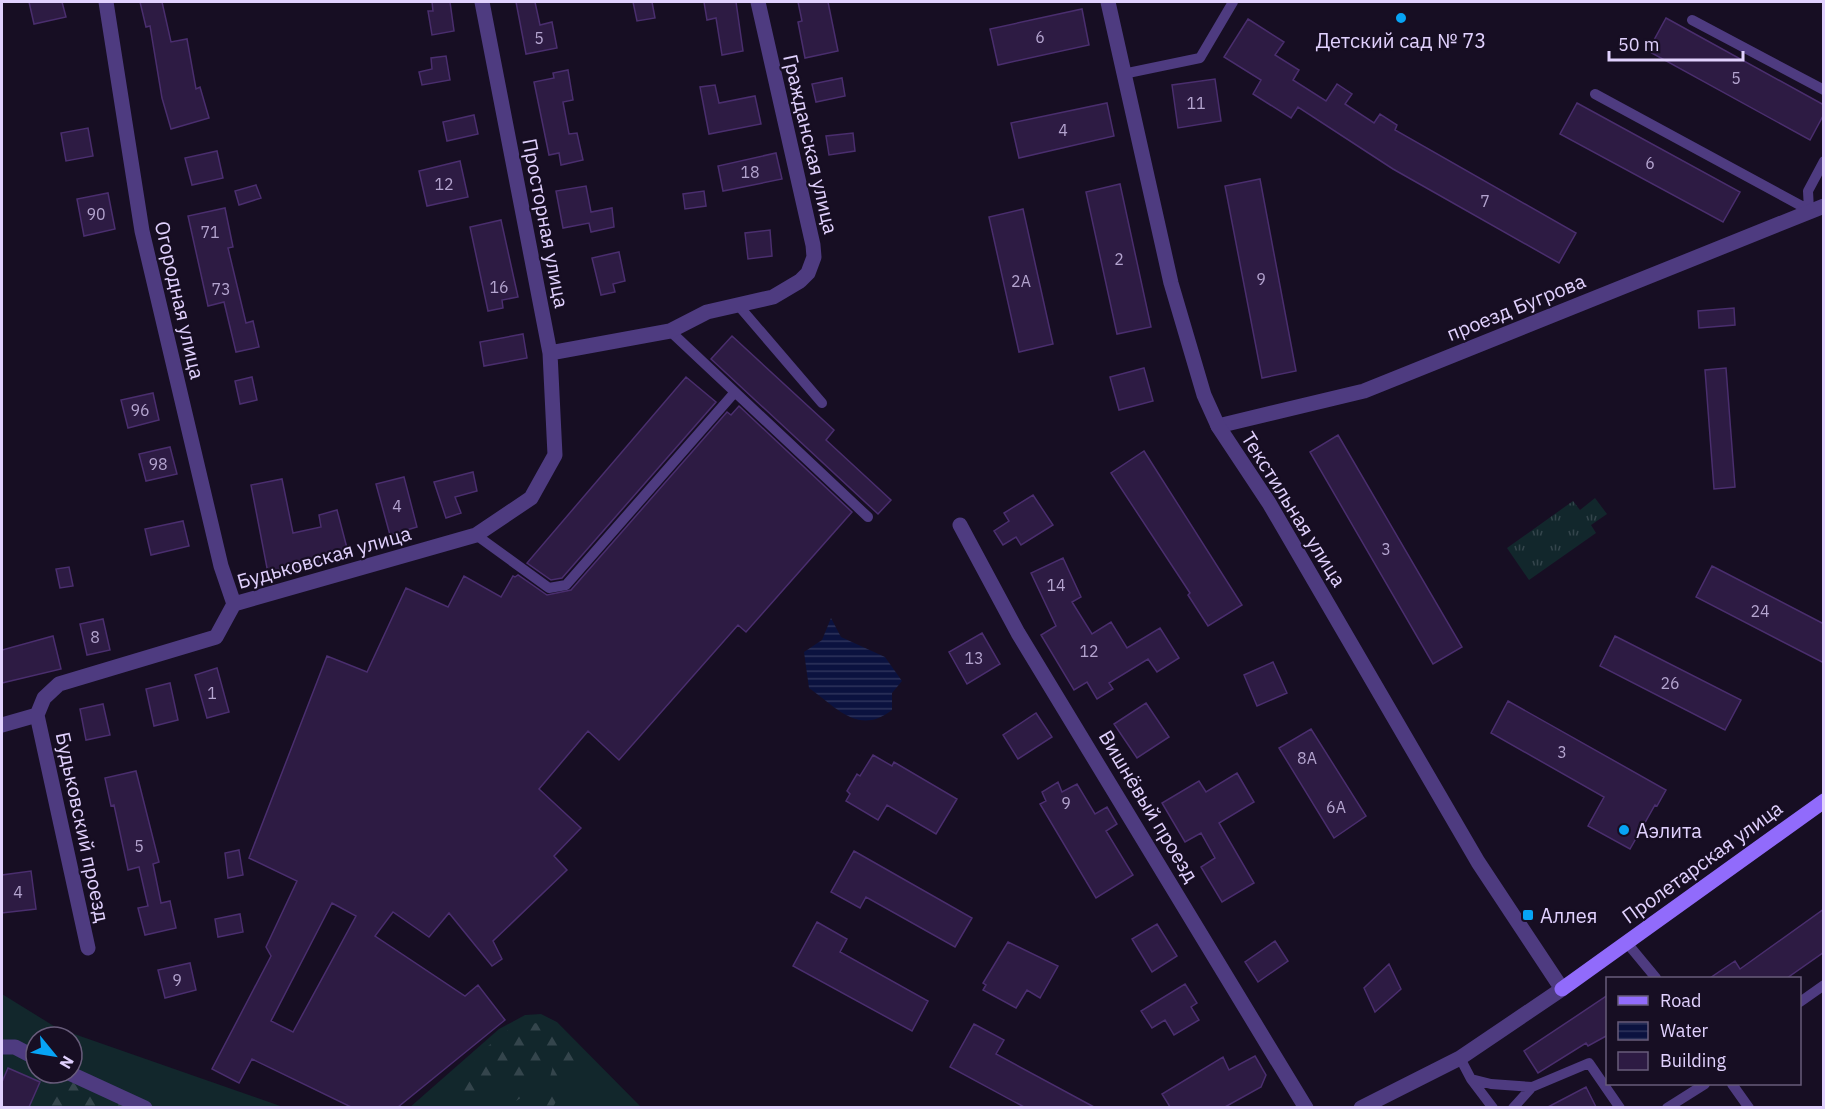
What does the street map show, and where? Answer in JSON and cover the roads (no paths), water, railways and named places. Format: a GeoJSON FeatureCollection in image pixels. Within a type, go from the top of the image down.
{"type":"FeatureCollection","features":[{"type":"Feature","properties":{"kind":"main road","name":"Пролетарская улица"},"geometry":{"type":"LineString","coordinates":[[1562,989],[1824,801]]}},
{"type":"Feature","properties":{"kind":"street","name":"Огородная улица"},"geometry":{"type":"LineString","coordinates":[[106,2],[142,231],[221,566],[234,604]]}},
{"type":"Feature","properties":{"kind":"street","name":"Просторная улица"},"geometry":{"type":"LineString","coordinates":[[482,2],[550,353],[555,455]]}},
{"type":"Feature","properties":{"kind":"street","name":"Гражданская улица"},"geometry":{"type":"LineString","coordinates":[[550,353],[670,331],[707,312],[773,297],[800,281],[808,273],[814,257],[758,2]]}},
{"type":"Feature","properties":{"kind":"street","name":"Текстильная улица"},"geometry":{"type":"LineString","coordinates":[[1108,2],[1171,283],[1204,395],[1218,426],[1269,503],[1478,862],[1562,989]]}},
{"type":"Feature","properties":{"kind":"street","name":"проезд Бугрова"},"geometry":{"type":"LineString","coordinates":[[1218,426],[1364,391],[1816,208]]}},
{"type":"Feature","properties":{"kind":"street","name":"Будьковская улица"},"geometry":{"type":"LineString","coordinates":[[37,715],[44,698],[59,684],[216,638],[234,604],[476,536],[531,498],[555,455]]}},
{"type":"Feature","properties":{"kind":"street","name":"Вишнёвый проезд"},"geometry":{"type":"LineString","coordinates":[[960,525],[1018,633],[1306,1107]]}},
{"type":"Feature","properties":{"kind":"street"},"geometry":{"type":"LineString","coordinates":[[2,725],[37,715]]}},
{"type":"Feature","properties":{"kind":"street","name":"Будьковский проезд"},"geometry":{"type":"LineString","coordinates":[[37,715],[88,948]]}},
{"type":"Feature","properties":{"kind":"street","name":"Пролетарская улица"},"geometry":{"type":"LineString","coordinates":[[1361,1107],[1460,1058],[1562,989]]}},
{"type":"Feature","properties":{"kind":"street"},"geometry":{"type":"LineString","coordinates":[[2,1047],[15,1047],[24,1052]]}},
{"type":"Feature","properties":{"kind":"street"},"geometry":{"type":"LineString","coordinates":[[84,1080],[145,1107]]}},
{"type":"Feature","properties":{"kind":"lane"},"geometry":{"type":"LineString","coordinates":[[1123,75],[1200,58],[1233,2]]}},
{"type":"Feature","properties":{"kind":"lane"},"geometry":{"type":"LineString","coordinates":[[1692,20],[1824,90]]}},
{"type":"Feature","properties":{"kind":"lane"},"geometry":{"type":"LineString","coordinates":[[1594,94],[1816,208]]}},
{"type":"Feature","properties":{"kind":"lane"},"geometry":{"type":"LineString","coordinates":[[1816,208],[1809,191],[1824,161]]}},
{"type":"Feature","properties":{"kind":"lane"},"geometry":{"type":"LineString","coordinates":[[738,305],[822,403]]}},
{"type":"Feature","properties":{"kind":"lane"},"geometry":{"type":"LineString","coordinates":[[670,331],[868,517]]}},
{"type":"Feature","properties":{"kind":"lane"},"geometry":{"type":"LineString","coordinates":[[476,536],[549,588],[566,585],[735,392]]}},
{"type":"Feature","properties":{"kind":"lane"},"geometry":{"type":"LineString","coordinates":[[1627,943],[1655,977]]}},
{"type":"Feature","properties":{"kind":"lane"},"geometry":{"type":"LineString","coordinates":[[1801,1001],[1824,985]]}},
{"type":"Feature","properties":{"kind":"lane"},"geometry":{"type":"LineString","coordinates":[[1460,1058],[1471,1079],[1493,1107]]}},
{"type":"Feature","properties":{"kind":"lane"},"geometry":{"type":"LineString","coordinates":[[1513,1107],[1532,1087],[1588,1063],[1620,1107]]}},
{"type":"Feature","properties":{"kind":"lane"},"geometry":{"type":"LineString","coordinates":[[1471,1079],[1491,1084],[1532,1087]]}},
{"type":"Feature","properties":{"kind":"lane"},"geometry":{"type":"LineString","coordinates":[[1667,1107],[1703,1085]]}},
{"type":"Feature","properties":{"kind":"lane"},"geometry":{"type":"LineString","coordinates":[[1733,1085],[1749,1107]]}},
{"type":"Feature","properties":{"kind":"water"},"geometry":{"type":"Polygon","coordinates":[[[831,618],[841,637],[885,657],[902,681],[892,693],[892,710],[880,717],[859,720],[849,716],[809,688],[804,652],[822,640],[831,618]]]}},
{"type":"Feature","properties":{"kind":"place","name":"Детский сад № 73"},"geometry":{"type":"Point","coordinates":[1401,18]}},
{"type":"Feature","properties":{"kind":"place","name":"Аэлита"},"geometry":{"type":"Point","coordinates":[1624,830]}},
{"type":"Feature","properties":{"kind":"place","name":"Аллея"},"geometry":{"type":"Point","coordinates":[1528,915]}}]}
